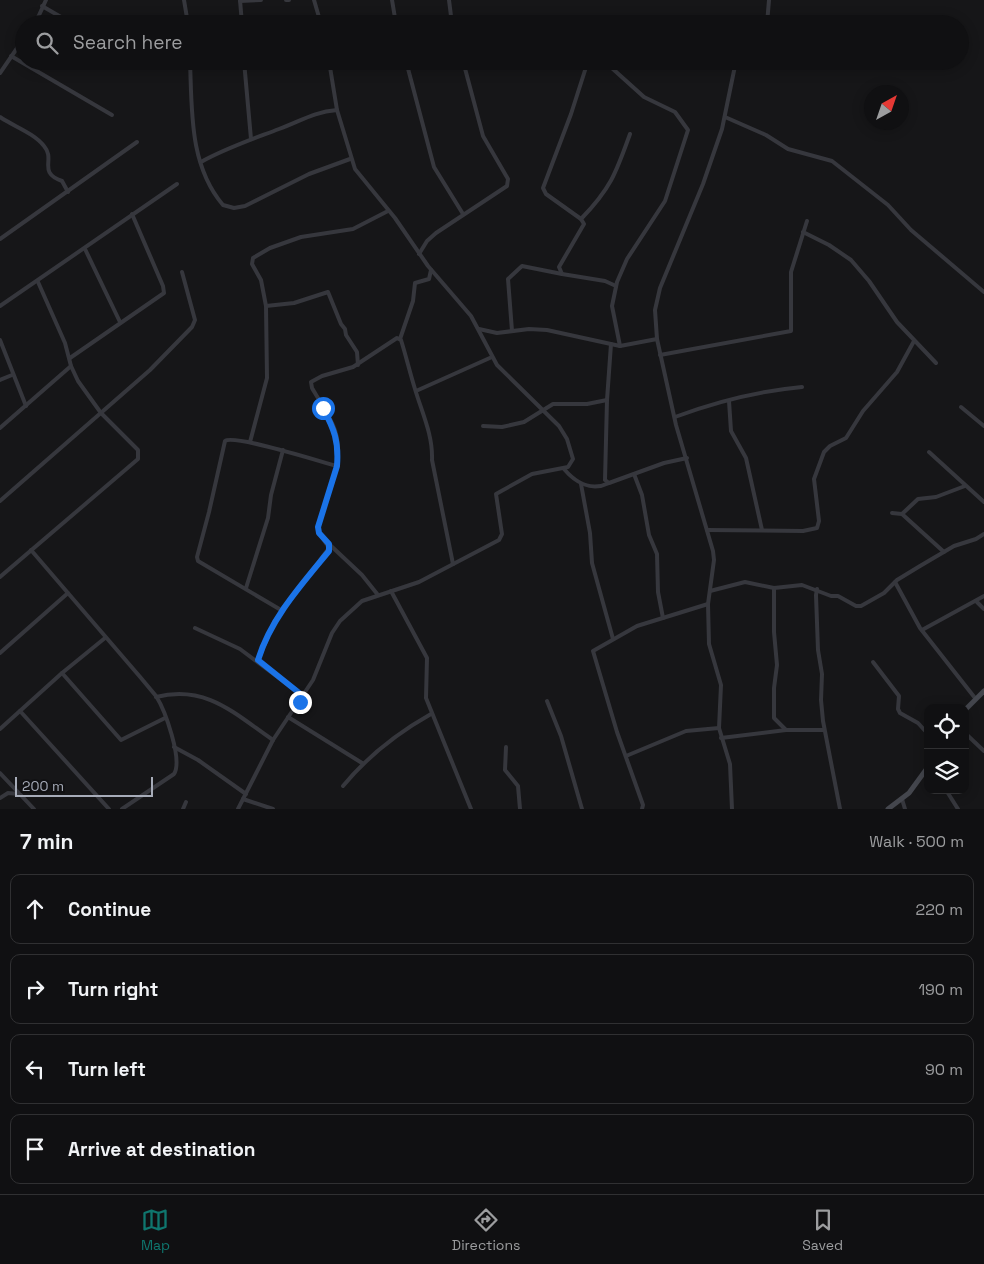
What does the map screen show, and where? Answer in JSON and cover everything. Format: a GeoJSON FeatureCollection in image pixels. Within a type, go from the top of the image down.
{"type":"FeatureCollection","features":[{"type":"Feature","properties":{"kind":"street"},"geometry":{"type":"LineString","coordinates":[[38,15],[46,0]]}},
{"type":"Feature","properties":{"kind":"street"},"geometry":{"type":"LineString","coordinates":[[184,0],[186,15]]}},
{"type":"Feature","properties":{"kind":"street"},"geometry":{"type":"LineString","coordinates":[[241,15],[240,1],[261,0]]}},
{"type":"Feature","properties":{"kind":"street"},"geometry":{"type":"LineString","coordinates":[[314,0],[318,15]]}},
{"type":"Feature","properties":{"kind":"street"},"geometry":{"type":"LineString","coordinates":[[392,0],[394,15]]}},
{"type":"Feature","properties":{"kind":"street"},"geometry":{"type":"LineString","coordinates":[[449,0],[451,15]]}},
{"type":"Feature","properties":{"kind":"street"},"geometry":{"type":"LineString","coordinates":[[768,15],[769,0]]}},
{"type":"Feature","properties":{"kind":"street"},"geometry":{"type":"LineString","coordinates":[[42,6],[58,15]]}},
{"type":"Feature","properties":{"kind":"street"},"geometry":{"type":"LineString","coordinates":[[0,73],[15,50]]}},
{"type":"Feature","properties":{"kind":"street"},"geometry":{"type":"LineString","coordinates":[[11,56],[15,58]]}},
{"type":"Feature","properties":{"kind":"street"},"geometry":{"type":"LineString","coordinates":[[35,70],[112,115]]}},
{"type":"Feature","properties":{"kind":"street"},"geometry":{"type":"LineString","coordinates":[[190,70],[192,126],[196,147],[208,183],[219,201],[228,208],[257,201],[308,174],[350,159]]}},
{"type":"Feature","properties":{"kind":"street"},"geometry":{"type":"LineString","coordinates":[[245,70],[251,139]]}},
{"type":"Feature","properties":{"kind":"street"},"geometry":{"type":"LineString","coordinates":[[238,809],[273,740],[303,696],[322,661],[332,634],[340,621],[356,606],[378,595],[419,582],[501,537],[496,494],[532,474],[564,469],[572,463],[573,459],[567,439],[544,410],[492,357],[479,329],[465,309],[431,270],[388,211],[362,180],[350,159],[337,110],[330,70]]}},
{"type":"Feature","properties":{"kind":"street"},"geometry":{"type":"LineString","coordinates":[[408,70],[434,168],[463,214]]}},
{"type":"Feature","properties":{"kind":"street"},"geometry":{"type":"LineString","coordinates":[[419,254],[427,241],[463,214],[505,190],[508,183],[504,172],[483,136],[466,70]]}},
{"type":"Feature","properties":{"kind":"street"},"geometry":{"type":"LineString","coordinates":[[562,274],[559,267],[584,224],[581,219],[546,194],[543,188],[572,114],[585,70]]}},
{"type":"Feature","properties":{"kind":"street"},"geometry":{"type":"LineString","coordinates":[[614,70],[644,97],[675,112],[688,130],[666,201],[627,259],[616,286],[612,306],[620,346]]}},
{"type":"Feature","properties":{"kind":"street"},"geometry":{"type":"LineString","coordinates":[[732,809],[730,764],[719,728],[721,685],[710,644],[708,604],[714,560],[674,416],[657,339],[655,310],[657,297],[703,184],[725,117],[734,70]]}},
{"type":"Feature","properties":{"kind":"street"},"geometry":{"type":"LineString","coordinates":[[201,162],[224,150],[313,114],[337,110]]}},
{"type":"Feature","properties":{"kind":"street"},"geometry":{"type":"LineString","coordinates":[[0,117],[44,145],[48,155],[49,172],[54,178],[62,181],[68,192]]}},
{"type":"Feature","properties":{"kind":"street"},"geometry":{"type":"LineString","coordinates":[[725,117],[766,135],[788,149],[832,161],[888,205],[911,230],[984,292]]}},
{"type":"Feature","properties":{"kind":"street"},"geometry":{"type":"LineString","coordinates":[[581,219],[606,192],[613,180],[630,134]]}},
{"type":"Feature","properties":{"kind":"street"},"geometry":{"type":"LineString","coordinates":[[0,239],[137,142]]}},
{"type":"Feature","properties":{"kind":"street"},"geometry":{"type":"LineString","coordinates":[[0,306],[38,282],[177,184]]}},
{"type":"Feature","properties":{"kind":"street"},"geometry":{"type":"LineString","coordinates":[[250,442],[266,382],[266,306],[261,280],[252,264],[253,258],[270,248],[301,237],[353,229],[388,211]]}},
{"type":"Feature","properties":{"kind":"street"},"geometry":{"type":"LineString","coordinates":[[70,358],[162,295],[164,290],[132,214]]}},
{"type":"Feature","properties":{"kind":"street"},"geometry":{"type":"LineString","coordinates":[[660,354],[791,331],[791,272],[807,221]]}},
{"type":"Feature","properties":{"kind":"street"},"geometry":{"type":"LineString","coordinates":[[803,232],[829,245],[851,260],[914,341],[936,363]]}},
{"type":"Feature","properties":{"kind":"street"},"geometry":{"type":"LineString","coordinates":[[85,249],[120,322]]}},
{"type":"Feature","properties":{"kind":"street"},"geometry":{"type":"LineString","coordinates":[[512,331],[508,280],[522,266],[605,281],[616,286]]}},
{"type":"Feature","properties":{"kind":"street"},"geometry":{"type":"LineString","coordinates":[[431,270],[429,279],[416,283],[413,301],[400,339],[427,420],[428,432],[433,446],[432,460],[454,564]]}},
{"type":"Feature","properties":{"kind":"street"},"geometry":{"type":"LineString","coordinates":[[0,501],[54,451],[101,414],[150,370],[194,324],[182,272]]}},
{"type":"Feature","properties":{"kind":"street"},"geometry":{"type":"LineString","coordinates":[[0,577],[138,459],[138,450],[101,414],[78,381],[38,282]]}},
{"type":"Feature","properties":{"kind":"street"},"geometry":{"type":"LineString","coordinates":[[266,306],[294,303],[328,292],[341,324],[345,329],[346,337],[357,352],[358,365]]}},
{"type":"Feature","properties":{"kind":"street"},"geometry":{"type":"LineString","coordinates":[[479,329],[497,333],[530,329],[547,330],[620,346],[657,339]]}},
{"type":"Feature","properties":{"kind":"street"},"geometry":{"type":"LineString","coordinates":[[378,595],[362,575],[319,533],[318,527],[337,466],[338,448],[334,426],[312,388],[311,382],[316,378],[358,365],[387,344],[400,339]]}},
{"type":"Feature","properties":{"kind":"street"},"geometry":{"type":"LineString","coordinates":[[0,340],[12,375],[26,406]]}},
{"type":"Feature","properties":{"kind":"street"},"geometry":{"type":"LineString","coordinates":[[707,530],[804,532],[817,528],[819,522],[814,479],[824,452],[846,438],[863,411],[897,372],[914,341]]}},
{"type":"Feature","properties":{"kind":"street"},"geometry":{"type":"LineString","coordinates":[[609,483],[605,480],[607,400],[611,344]]}},
{"type":"Feature","properties":{"kind":"street"},"geometry":{"type":"LineString","coordinates":[[416,391],[492,357]]}},
{"type":"Feature","properties":{"kind":"street"},"geometry":{"type":"LineString","coordinates":[[0,428],[71,366]]}},
{"type":"Feature","properties":{"kind":"street"},"geometry":{"type":"LineString","coordinates":[[0,380],[12,375]]}},
{"type":"Feature","properties":{"kind":"street"},"geometry":{"type":"LineString","coordinates":[[674,416],[775,390],[802,387]]}},
{"type":"Feature","properties":{"kind":"street"},"geometry":{"type":"LineString","coordinates":[[483,426],[491,428],[512,426],[531,419],[553,404],[587,404],[607,400]]}},
{"type":"Feature","properties":{"kind":"street"},"geometry":{"type":"LineString","coordinates":[[730,401],[731,431],[746,458],[762,530]]}},
{"type":"Feature","properties":{"kind":"street"},"geometry":{"type":"LineString","coordinates":[[961,407],[984,426]]}},
{"type":"Feature","properties":{"kind":"street"},"geometry":{"type":"LineString","coordinates":[[281,610],[246,588],[201,564],[197,557],[210,512],[225,440],[228,438],[250,442],[337,466]]}},
{"type":"Feature","properties":{"kind":"street"},"geometry":{"type":"LineString","coordinates":[[246,588],[268,518],[271,495],[283,450]]}},
{"type":"Feature","properties":{"kind":"street"},"geometry":{"type":"LineString","coordinates":[[929,452],[984,502]]}},
{"type":"Feature","properties":{"kind":"street"},"geometry":{"type":"LineString","coordinates":[[564,469],[574,480],[581,484],[600,486],[687,458]]}},
{"type":"Feature","properties":{"kind":"street"},"geometry":{"type":"LineString","coordinates":[[634,474],[642,495],[649,536],[657,554],[658,592],[663,618]]}},
{"type":"Feature","properties":{"kind":"street"},"geometry":{"type":"LineString","coordinates":[[581,484],[590,533],[593,568],[613,639]]}},
{"type":"Feature","properties":{"kind":"street"},"geometry":{"type":"LineString","coordinates":[[902,514],[918,499],[936,497],[965,486]]}},
{"type":"Feature","properties":{"kind":"street"},"geometry":{"type":"LineString","coordinates":[[892,513],[902,514],[944,552]]}},
{"type":"Feature","properties":{"kind":"street"},"geometry":{"type":"LineString","coordinates":[[710,591],[745,582],[774,588],[802,585],[861,606],[884,593],[895,582],[944,552],[984,534]]}},
{"type":"Feature","properties":{"kind":"street"},"geometry":{"type":"LineString","coordinates":[[258,660],[268,632],[281,610],[329,551],[329,544]]}},
{"type":"Feature","properties":{"kind":"street"},"geometry":{"type":"LineString","coordinates":[[31,550],[156,697],[165,718],[178,765],[174,774],[122,809]]}},
{"type":"Feature","properties":{"kind":"street"},"geometry":{"type":"LineString","coordinates":[[895,582],[922,630],[975,698]]}},
{"type":"Feature","properties":{"kind":"street"},"geometry":{"type":"LineString","coordinates":[[774,588],[774,632],[777,665],[774,688],[774,718],[786,730]]}},
{"type":"Feature","properties":{"kind":"street"},"geometry":{"type":"LineString","coordinates":[[817,589],[818,650],[822,674],[820,700],[840,809]]}},
{"type":"Feature","properties":{"kind":"street"},"geometry":{"type":"LineString","coordinates":[[391,591],[427,658],[425,694],[431,714],[472,809]]}},
{"type":"Feature","properties":{"kind":"street"},"geometry":{"type":"LineString","coordinates":[[0,653],[68,593]]}},
{"type":"Feature","properties":{"kind":"street"},"geometry":{"type":"LineString","coordinates":[[922,630],[984,596]]}},
{"type":"Feature","properties":{"kind":"street"},"geometry":{"type":"LineString","coordinates":[[976,601],[984,609]]}},
{"type":"Feature","properties":{"kind":"street"},"geometry":{"type":"LineString","coordinates":[[642,809],[643,805],[602,678],[592,653],[594,649],[638,626],[708,604]]}},
{"type":"Feature","properties":{"kind":"street"},"geometry":{"type":"LineString","coordinates":[[195,628],[234,646],[258,660],[303,696]]}},
{"type":"Feature","properties":{"kind":"street"},"geometry":{"type":"LineString","coordinates":[[0,729],[62,673],[106,638]]}},
{"type":"Feature","properties":{"kind":"street"},"geometry":{"type":"LineString","coordinates":[[873,662],[899,696],[898,709],[900,713],[918,723],[924,730]]}},
{"type":"Feature","properties":{"kind":"street"},"geometry":{"type":"LineString","coordinates":[[62,673],[121,740],[165,718]]}},
{"type":"Feature","properties":{"kind":"street"},"geometry":{"type":"LineString","coordinates":[[969,705],[984,691]]}},
{"type":"Feature","properties":{"kind":"street"},"geometry":{"type":"LineString","coordinates":[[156,697],[182,694],[209,698],[273,740]]}},
{"type":"Feature","properties":{"kind":"street"},"geometry":{"type":"LineString","coordinates":[[547,701],[561,736],[582,809]]}},
{"type":"Feature","properties":{"kind":"street"},"geometry":{"type":"LineString","coordinates":[[20,711],[109,809]]}},
{"type":"Feature","properties":{"kind":"street"},"geometry":{"type":"LineString","coordinates":[[343,786],[362,763],[414,724],[431,714]]}},
{"type":"Feature","properties":{"kind":"street"},"geometry":{"type":"LineString","coordinates":[[288,717],[362,763]]}},
{"type":"Feature","properties":{"kind":"street"},"geometry":{"type":"LineString","coordinates":[[626,756],[686,731],[719,728]]}},
{"type":"Feature","properties":{"kind":"street"},"geometry":{"type":"LineString","coordinates":[[721,738],[786,730],[824,730]]}},
{"type":"Feature","properties":{"kind":"street"},"geometry":{"type":"LineString","coordinates":[[969,737],[984,751]]}},
{"type":"Feature","properties":{"kind":"street"},"geometry":{"type":"LineString","coordinates":[[174,747],[198,760],[246,794]]}},
{"type":"Feature","properties":{"kind":"street"},"geometry":{"type":"LineString","coordinates":[[506,747],[505,770],[518,786],[520,809]]}},
{"type":"Feature","properties":{"kind":"street"},"geometry":{"type":"LineString","coordinates":[[0,772],[34,809]]}},
{"type":"Feature","properties":{"kind":"street"},"geometry":{"type":"LineString","coordinates":[[888,809],[914,788],[924,775]]}},
{"type":"Feature","properties":{"kind":"street"},"geometry":{"type":"LineString","coordinates":[[0,798],[8,793],[19,794]]}},
{"type":"Feature","properties":{"kind":"street"},"geometry":{"type":"LineString","coordinates":[[949,794],[958,809]]}},
{"type":"Feature","properties":{"kind":"street"},"geometry":{"type":"LineString","coordinates":[[243,799],[273,809]]}},
{"type":"Feature","properties":{"kind":"street"},"geometry":{"type":"LineString","coordinates":[[902,799],[905,809]]}},
{"type":"Feature","properties":{"kind":"street"},"geometry":{"type":"LineString","coordinates":[[183,809],[186,802]]}},
{"type":"Feature","properties":{"kind":"route"},"geometry":{"type":"LineString","coordinates":[[300,702],[303,696],[258,660],[268,632],[281,610],[329,551],[329,544],[319,533],[318,527],[325,499],[337,466],[338,456],[334,426],[323,408]]}}]}
